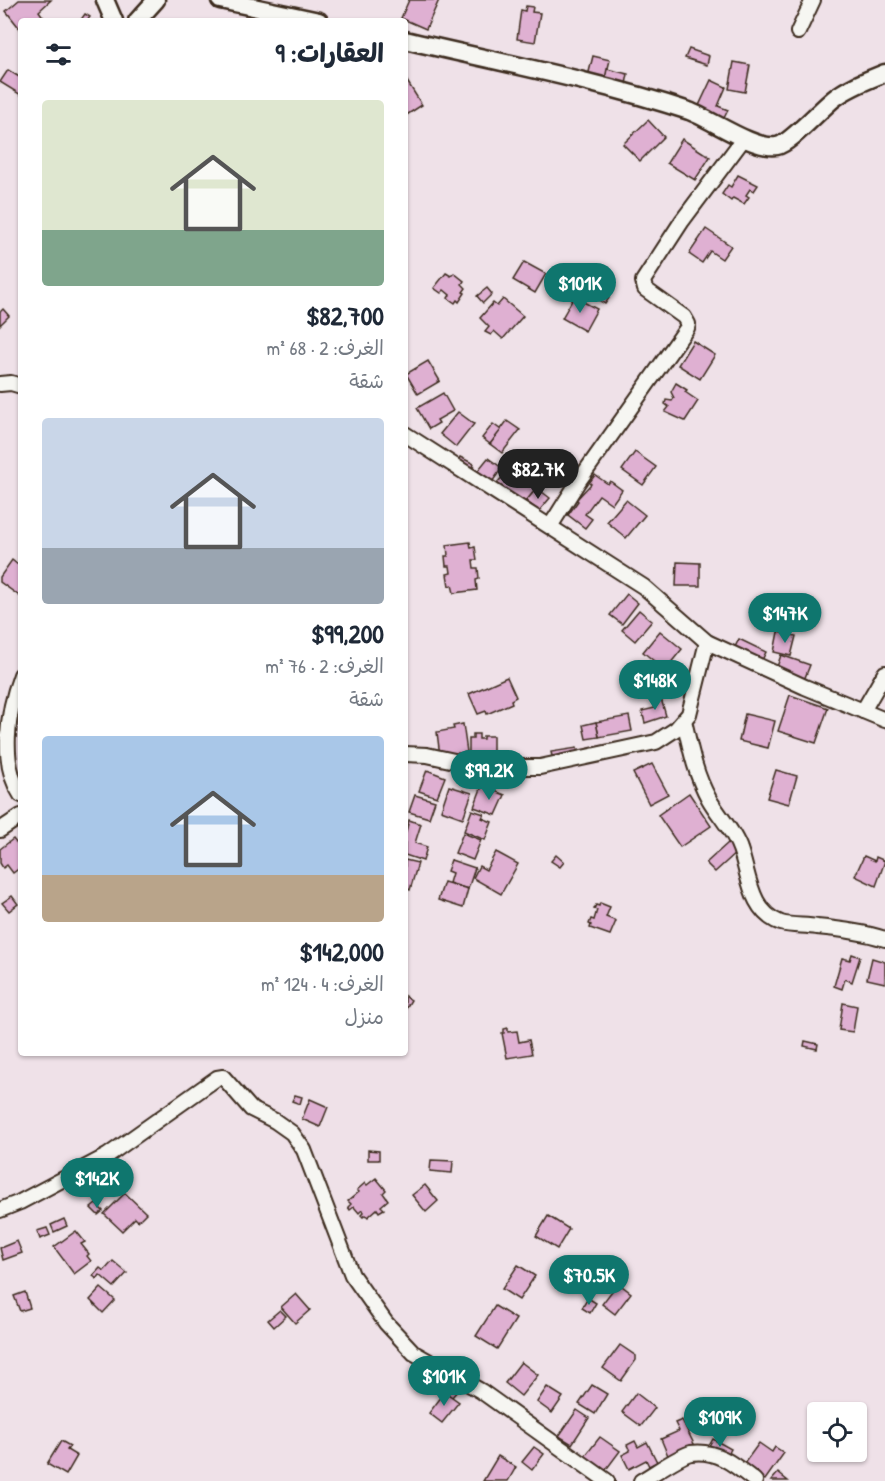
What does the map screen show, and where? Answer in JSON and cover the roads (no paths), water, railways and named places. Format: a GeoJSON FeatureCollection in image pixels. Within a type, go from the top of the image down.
{"type":"FeatureCollection","features":[{"type":"Feature","properties":{"kind":"street"},"geometry":{"type":"LineString","coordinates":[[105,0],[113,18]]}},
{"type":"Feature","properties":{"kind":"street"},"geometry":{"type":"LineString","coordinates":[[139,18],[156,0]]}},
{"type":"Feature","properties":{"kind":"street"},"geometry":{"type":"LineString","coordinates":[[220,0],[261,5],[308,18]]}},
{"type":"Feature","properties":{"kind":"street"},"geometry":{"type":"LineString","coordinates":[[798,32],[813,0]]}},
{"type":"Feature","properties":{"kind":"street"},"geometry":{"type":"LineString","coordinates":[[408,41],[618,91],[691,112],[744,138],[772,147],[783,144],[849,88],[885,73]]}},
{"type":"Feature","properties":{"kind":"street"},"geometry":{"type":"LineString","coordinates":[[550,525],[687,328],[688,324],[684,317],[645,289],[642,284],[682,221],[744,138]]}},
{"type":"Feature","properties":{"kind":"street"},"geometry":{"type":"LineString","coordinates":[[0,384],[18,385]]}},
{"type":"Feature","properties":{"kind":"street"},"geometry":{"type":"LineString","coordinates":[[408,436],[644,587],[706,642],[885,720]]}},
{"type":"Feature","properties":{"kind":"street"},"geometry":{"type":"LineString","coordinates":[[408,754],[428,755],[482,767],[540,766],[656,742],[676,729],[689,714],[706,642]]}},
{"type":"Feature","properties":{"kind":"street"},"geometry":{"type":"LineString","coordinates":[[863,711],[885,673]]}},
{"type":"Feature","properties":{"kind":"street"},"geometry":{"type":"LineString","coordinates":[[18,683],[10,703],[2,754],[6,776],[18,792]]}},
{"type":"Feature","properties":{"kind":"street"},"geometry":{"type":"LineString","coordinates":[[684,720],[699,779],[723,822],[734,836],[755,898],[765,912],[780,923],[837,928],[885,939]]}},
{"type":"Feature","properties":{"kind":"street"},"geometry":{"type":"LineString","coordinates":[[0,830],[18,818]]}},
{"type":"Feature","properties":{"kind":"street"},"geometry":{"type":"LineString","coordinates":[[0,1210],[20,1202],[107,1156],[217,1078],[222,1077],[251,1109],[292,1133],[304,1150],[352,1275],[386,1323],[414,1353],[481,1391],[607,1481]]}},
{"type":"Feature","properties":{"kind":"street"},"geometry":{"type":"LineString","coordinates":[[641,1481],[689,1453],[710,1453],[718,1456],[733,1463],[755,1481]]}}]}
